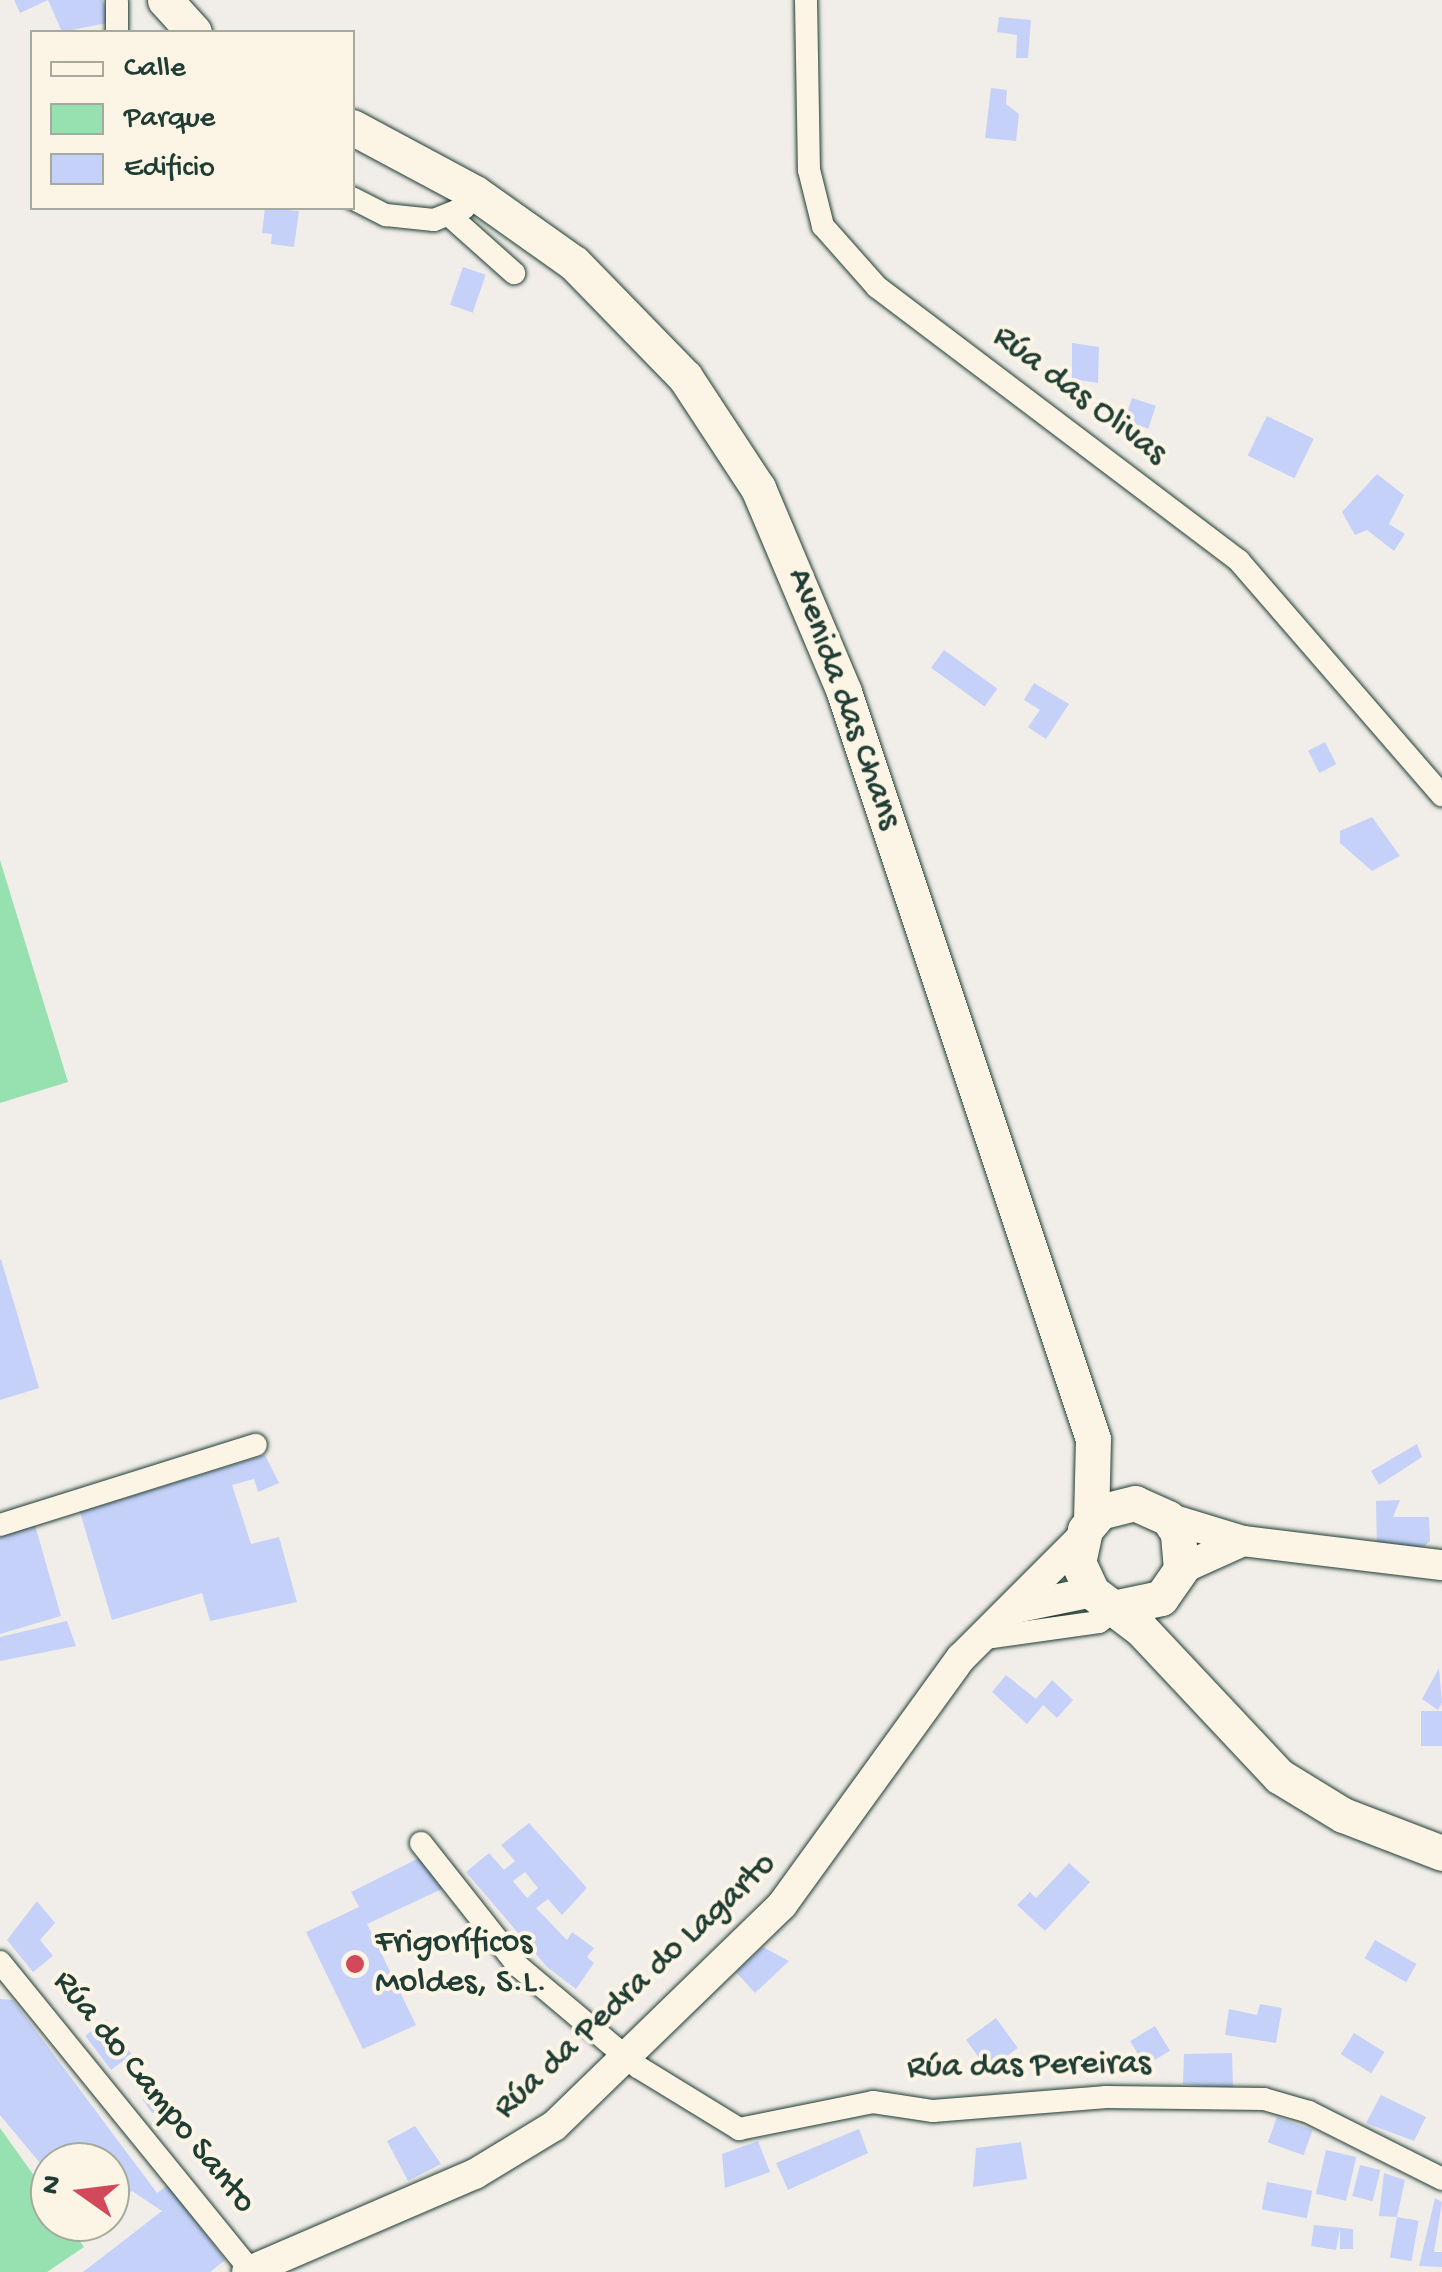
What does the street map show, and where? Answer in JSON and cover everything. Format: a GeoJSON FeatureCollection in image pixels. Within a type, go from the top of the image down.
{"type":"FeatureCollection","features":[{"type":"Feature","properties":{"kind":"main road"},"geometry":{"type":"LineString","coordinates":[[165,0],[192,30]]}},
{"type":"Feature","properties":{"kind":"main road","name":"Avenida das Chans"},"geometry":{"type":"LineString","coordinates":[[355,129],[463,205],[574,263],[646,331],[723,431],[779,530],[844,692],[1093,1439],[1178,1533],[1172,1623],[1187,1679]]}},
{"type":"Feature","properties":{"kind":"main road","name":"Avenida das Chans"},"geometry":{"type":"LineString","coordinates":[[1093,1439],[1086,1529],[1078,1562],[1105,1599],[1279,1776],[1343,1815],[1442,1852]]}},
{"type":"Feature","properties":{"kind":"main road"},"geometry":{"type":"LineString","coordinates":[[1086,1529],[1117,1504],[1157,1512]]}},
{"type":"Feature","properties":{"kind":"main road"},"geometry":{"type":"LineString","coordinates":[[1105,1599],[1144,1606],[1178,1577]]}},
{"type":"Feature","properties":{"kind":"street","name":"Rúa das Olivas"},"geometry":{"type":"LineString","coordinates":[[806,0],[809,170],[823,226],[877,287],[1240,561],[1442,795]]}},
{"type":"Feature","properties":{"kind":"street"},"geometry":{"type":"LineString","coordinates":[[116,2],[117,30]]}},
{"type":"Feature","properties":{"kind":"street"},"geometry":{"type":"LineString","coordinates":[[355,200],[386,215],[463,205],[514,273]]}},
{"type":"Feature","properties":{"kind":"street"},"geometry":{"type":"LineString","coordinates":[[0,1525],[256,1446]]}},
{"type":"Feature","properties":{"kind":"street"},"geometry":{"type":"LineString","coordinates":[[1157,1512],[1243,1541],[1442,1566]]}},
{"type":"Feature","properties":{"kind":"street","name":"Rúa da Pedra do Lagarto"},"geometry":{"type":"LineString","coordinates":[[249,2271],[522,2149],[626,2055],[812,1871],[976,1640],[1086,1529]]}},
{"type":"Feature","properties":{"kind":"street"},"geometry":{"type":"LineString","coordinates":[[1178,1577],[1243,1541]]}},
{"type":"Feature","properties":{"kind":"street","name":"Rúa da Pedra do Lagarto"},"geometry":{"type":"LineString","coordinates":[[1003,1613],[1042,1596],[1105,1599]]}},
{"type":"Feature","properties":{"kind":"street"},"geometry":{"type":"LineString","coordinates":[[976,1640],[1099,1622],[1105,1599]]}},
{"type":"Feature","properties":{"kind":"street","name":"Rúa das Pereiras"},"geometry":{"type":"LineString","coordinates":[[422,1843],[518,1966],[626,2055],[739,2129],[874,2102],[933,2111],[1106,2097],[1264,2099],[1309,2112],[1442,2179]]}},
{"type":"Feature","properties":{"kind":"street","name":"Rúa do Campo Santo"},"geometry":{"type":"LineString","coordinates":[[0,1964],[249,2271]]}},
{"type":"Feature","properties":{"kind":"green space"},"geometry":{"type":"Polygon","coordinates":[[[0,860],[68,1082],[0,1103],[0,860]]]}},
{"type":"Feature","properties":{"kind":"green space"},"geometry":{"type":"Polygon","coordinates":[[[0,2128],[30,2170],[30,2242],[81,2242],[84,2247],[47,2272],[0,2272],[0,2128]]]}},
{"type":"Feature","properties":{"kind":"building"},"geometry":{"type":"Polygon","coordinates":[[[14,0],[48,0],[20,13],[14,0]]]}},
{"type":"Feature","properties":{"kind":"building"},"geometry":{"type":"Polygon","coordinates":[[[48,0],[102,0],[112,22],[72,30],[61,30],[48,0]]]}},
{"type":"Feature","properties":{"kind":"building"},"geometry":{"type":"Polygon","coordinates":[[[999,17],[1031,20],[1028,58],[1016,58],[1017,35],[997,32],[999,17]]]}},
{"type":"Feature","properties":{"kind":"building"},"geometry":{"type":"Polygon","coordinates":[[[991,88],[1007,90],[1006,104],[1019,114],[1016,141],[985,138],[991,88]]]}},
{"type":"Feature","properties":{"kind":"building"},"geometry":{"type":"Polygon","coordinates":[[[265,210],[299,211],[294,247],[271,244],[272,234],[262,233],[265,210]]]}},
{"type":"Feature","properties":{"kind":"building"},"geometry":{"type":"Polygon","coordinates":[[[463,267],[486,275],[473,313],[450,305],[463,267]]]}},
{"type":"Feature","properties":{"kind":"building"},"geometry":{"type":"Polygon","coordinates":[[[1072,343],[1099,347],[1098,383],[1072,379],[1072,343]]]}},
{"type":"Feature","properties":{"kind":"building"},"geometry":{"type":"Polygon","coordinates":[[[1132,398],[1156,406],[1148,429],[1125,421],[1132,398]]]}},
{"type":"Feature","properties":{"kind":"building"},"geometry":{"type":"Polygon","coordinates":[[[1267,416],[1314,439],[1294,478],[1248,456],[1267,416]]]}},
{"type":"Feature","properties":{"kind":"building"},"geometry":{"type":"Polygon","coordinates":[[[1377,474],[1404,495],[1389,524],[1405,534],[1394,551],[1367,530],[1355,535],[1342,512],[1377,474]]]}},
{"type":"Feature","properties":{"kind":"building"},"geometry":{"type":"Polygon","coordinates":[[[944,650],[997,689],[984,707],[931,668],[944,650]]]}},
{"type":"Feature","properties":{"kind":"building"},"geometry":{"type":"Polygon","coordinates":[[[1034,683],[1069,704],[1046,739],[1028,727],[1040,710],[1024,700],[1034,683]]]}},
{"type":"Feature","properties":{"kind":"building"},"geometry":{"type":"Polygon","coordinates":[[[1325,742],[1336,764],[1319,773],[1308,751],[1325,742]]]}},
{"type":"Feature","properties":{"kind":"building"},"geometry":{"type":"Polygon","coordinates":[[[1372,817],[1400,856],[1372,871],[1340,843],[1340,831],[1372,817]]]}},
{"type":"Feature","properties":{"kind":"building"},"geometry":{"type":"Polygon","coordinates":[[[0,1260],[39,1388],[0,1400],[0,1260]]]}},
{"type":"Feature","properties":{"kind":"building"},"geometry":{"type":"Polygon","coordinates":[[[1417,1444],[1422,1457],[1379,1485],[1371,1471],[1417,1444]]]}},
{"type":"Feature","properties":{"kind":"building"},"geometry":{"type":"Polygon","coordinates":[[[265,1455],[279,1483],[258,1492],[254,1479],[232,1485],[251,1544],[279,1537],[297,1602],[210,1621],[202,1593],[112,1620],[80,1512],[265,1455]]]}},
{"type":"Feature","properties":{"kind":"building"},"geometry":{"type":"Polygon","coordinates":[[[1400,1500],[1393,1517],[1429,1517],[1430,1541],[1421,1549],[1377,1550],[1376,1501],[1400,1500]]]}},
{"type":"Feature","properties":{"kind":"building"},"geometry":{"type":"Polygon","coordinates":[[[35,1525],[61,1616],[0,1634],[0,1535],[35,1525]]]}},
{"type":"Feature","properties":{"kind":"building"},"geometry":{"type":"Polygon","coordinates":[[[67,1621],[76,1646],[0,1661],[0,1637],[67,1621]]]}},
{"type":"Feature","properties":{"kind":"building"},"geometry":{"type":"Polygon","coordinates":[[[1439,1668],[1442,1703],[1438,1710],[1422,1699],[1439,1668]]]}},
{"type":"Feature","properties":{"kind":"building"},"geometry":{"type":"Polygon","coordinates":[[[1006,1675],[1036,1699],[1052,1680],[1073,1700],[1057,1718],[1043,1705],[1027,1724],[992,1692],[1006,1675]]]}},
{"type":"Feature","properties":{"kind":"building"},"geometry":{"type":"Polygon","coordinates":[[[1421,1711],[1442,1711],[1442,1746],[1421,1746],[1421,1711]]]}},
{"type":"Feature","properties":{"kind":"building"},"geometry":{"type":"Polygon","coordinates":[[[529,1823],[587,1888],[562,1915],[548,1899],[536,1908],[567,1940],[572,1932],[594,1948],[587,1957],[594,1963],[576,1989],[547,1967],[466,1872],[489,1853],[504,1870],[515,1861],[501,1845],[529,1823]],[[525,1872],[513,1881],[527,1898],[538,1888],[525,1872]]]}},
{"type":"Feature","properties":{"kind":"building"},"geometry":{"type":"Polygon","coordinates":[[[423,1856],[444,1888],[367,1924],[416,2025],[363,2049],[306,1932],[359,1907],[351,1892],[423,1856]]]}},
{"type":"Feature","properties":{"kind":"building"},"geometry":{"type":"Polygon","coordinates":[[[1069,1863],[1090,1882],[1045,1931],[1017,1905],[1030,1892],[1036,1898],[1069,1863]]]}},
{"type":"Feature","properties":{"kind":"building"},"geometry":{"type":"Polygon","coordinates":[[[37,1901],[55,1923],[40,1940],[53,1956],[33,1972],[7,1940],[37,1901]]]}},
{"type":"Feature","properties":{"kind":"building"},"geometry":{"type":"Polygon","coordinates":[[[1375,1940],[1417,1964],[1406,1982],[1364,1958],[1375,1940]]]}},
{"type":"Feature","properties":{"kind":"building"},"geometry":{"type":"Polygon","coordinates":[[[763,1947],[789,1961],[755,1993],[736,1972],[763,1947]]]}},
{"type":"Feature","properties":{"kind":"building"},"geometry":{"type":"Polygon","coordinates":[[[0,1999],[13,2000],[119,2142],[30,2142],[30,2151],[0,2115],[0,1999]]]}},
{"type":"Feature","properties":{"kind":"building"},"geometry":{"type":"Polygon","coordinates":[[[1260,2004],[1282,2008],[1276,2043],[1225,2035],[1229,2009],[1257,2015],[1260,2004]]]}},
{"type":"Feature","properties":{"kind":"building"},"geometry":{"type":"Polygon","coordinates":[[[996,2018],[1018,2048],[988,2070],[966,2040],[996,2018]]]}},
{"type":"Feature","properties":{"kind":"building"},"geometry":{"type":"Polygon","coordinates":[[[106,2020],[132,2054],[111,2070],[85,2036],[106,2020]]]}},
{"type":"Feature","properties":{"kind":"building"},"geometry":{"type":"Polygon","coordinates":[[[1155,2026],[1170,2051],[1145,2066],[1130,2041],[1155,2026]]]}},
{"type":"Feature","properties":{"kind":"building"},"geometry":{"type":"Polygon","coordinates":[[[1354,2033],[1385,2052],[1371,2073],[1341,2054],[1354,2033]]]}},
{"type":"Feature","properties":{"kind":"building"},"geometry":{"type":"Polygon","coordinates":[[[1232,2053],[1233,2088],[1183,2084],[1184,2054],[1232,2053]]]}},
{"type":"Feature","properties":{"kind":"building"},"geometry":{"type":"Polygon","coordinates":[[[157,2089],[167,2103],[152,2113],[142,2100],[157,2089]]]}},
{"type":"Feature","properties":{"kind":"building"},"geometry":{"type":"Polygon","coordinates":[[[1381,2095],[1426,2117],[1414,2141],[1366,2123],[1381,2095]]]}},
{"type":"Feature","properties":{"kind":"building"},"geometry":{"type":"Polygon","coordinates":[[[1277,2117],[1313,2130],[1303,2155],[1268,2142],[1277,2117]]]}},
{"type":"Feature","properties":{"kind":"building"},"geometry":{"type":"Polygon","coordinates":[[[415,2126],[441,2164],[408,2181],[387,2141],[415,2126]]]}},
{"type":"Feature","properties":{"kind":"building"},"geometry":{"type":"Polygon","coordinates":[[[859,2129],[868,2153],[788,2190],[776,2163],[859,2129]]]}},
{"type":"Feature","properties":{"kind":"building"},"geometry":{"type":"Polygon","coordinates":[[[758,2141],[770,2172],[725,2188],[722,2154],[758,2141]]]}},
{"type":"Feature","properties":{"kind":"building"},"geometry":{"type":"Polygon","coordinates":[[[1021,2142],[1027,2179],[973,2187],[976,2148],[1021,2142]]]}},
{"type":"Feature","properties":{"kind":"building"},"geometry":{"type":"Polygon","coordinates":[[[1326,2150],[1356,2157],[1346,2201],[1316,2194],[1326,2150]]]}},
{"type":"Feature","properties":{"kind":"building"},"geometry":{"type":"Polygon","coordinates":[[[130,2157],[157,2193],[168,2185],[225,2260],[210,2272],[83,2272],[122,2242],[130,2242],[130,2236],[162,2211],[132,2191],[130,2157]]]}},
{"type":"Feature","properties":{"kind":"building"},"geometry":{"type":"Polygon","coordinates":[[[1360,2165],[1380,2170],[1373,2201],[1352,2196],[1360,2165]]]}},
{"type":"Feature","properties":{"kind":"building"},"geometry":{"type":"Polygon","coordinates":[[[1384,2173],[1405,2180],[1397,2217],[1379,2216],[1384,2173]]]}},
{"type":"Feature","properties":{"kind":"building"},"geometry":{"type":"Polygon","coordinates":[[[1267,2182],[1312,2191],[1307,2218],[1262,2209],[1267,2182]]]}},
{"type":"Feature","properties":{"kind":"building"},"geometry":{"type":"Polygon","coordinates":[[[1435,2198],[1442,2202],[1434,2252],[1442,2252],[1442,2267],[1419,2266],[1435,2198]]]}},
{"type":"Feature","properties":{"kind":"building"},"geometry":{"type":"Polygon","coordinates":[[[1397,2217],[1419,2221],[1412,2261],[1390,2257],[1397,2217]]]}},
{"type":"Feature","properties":{"kind":"building"},"geometry":{"type":"Polygon","coordinates":[[[1314,2225],[1353,2229],[1353,2249],[1340,2249],[1340,2229],[1336,2250],[1311,2246],[1314,2225]]]}},
{"type":"Feature","properties":{"kind":"place","name":"Frigoríficos Moldes, S.L."},"geometry":{"type":"Point","coordinates":[355,1964]}}]}
